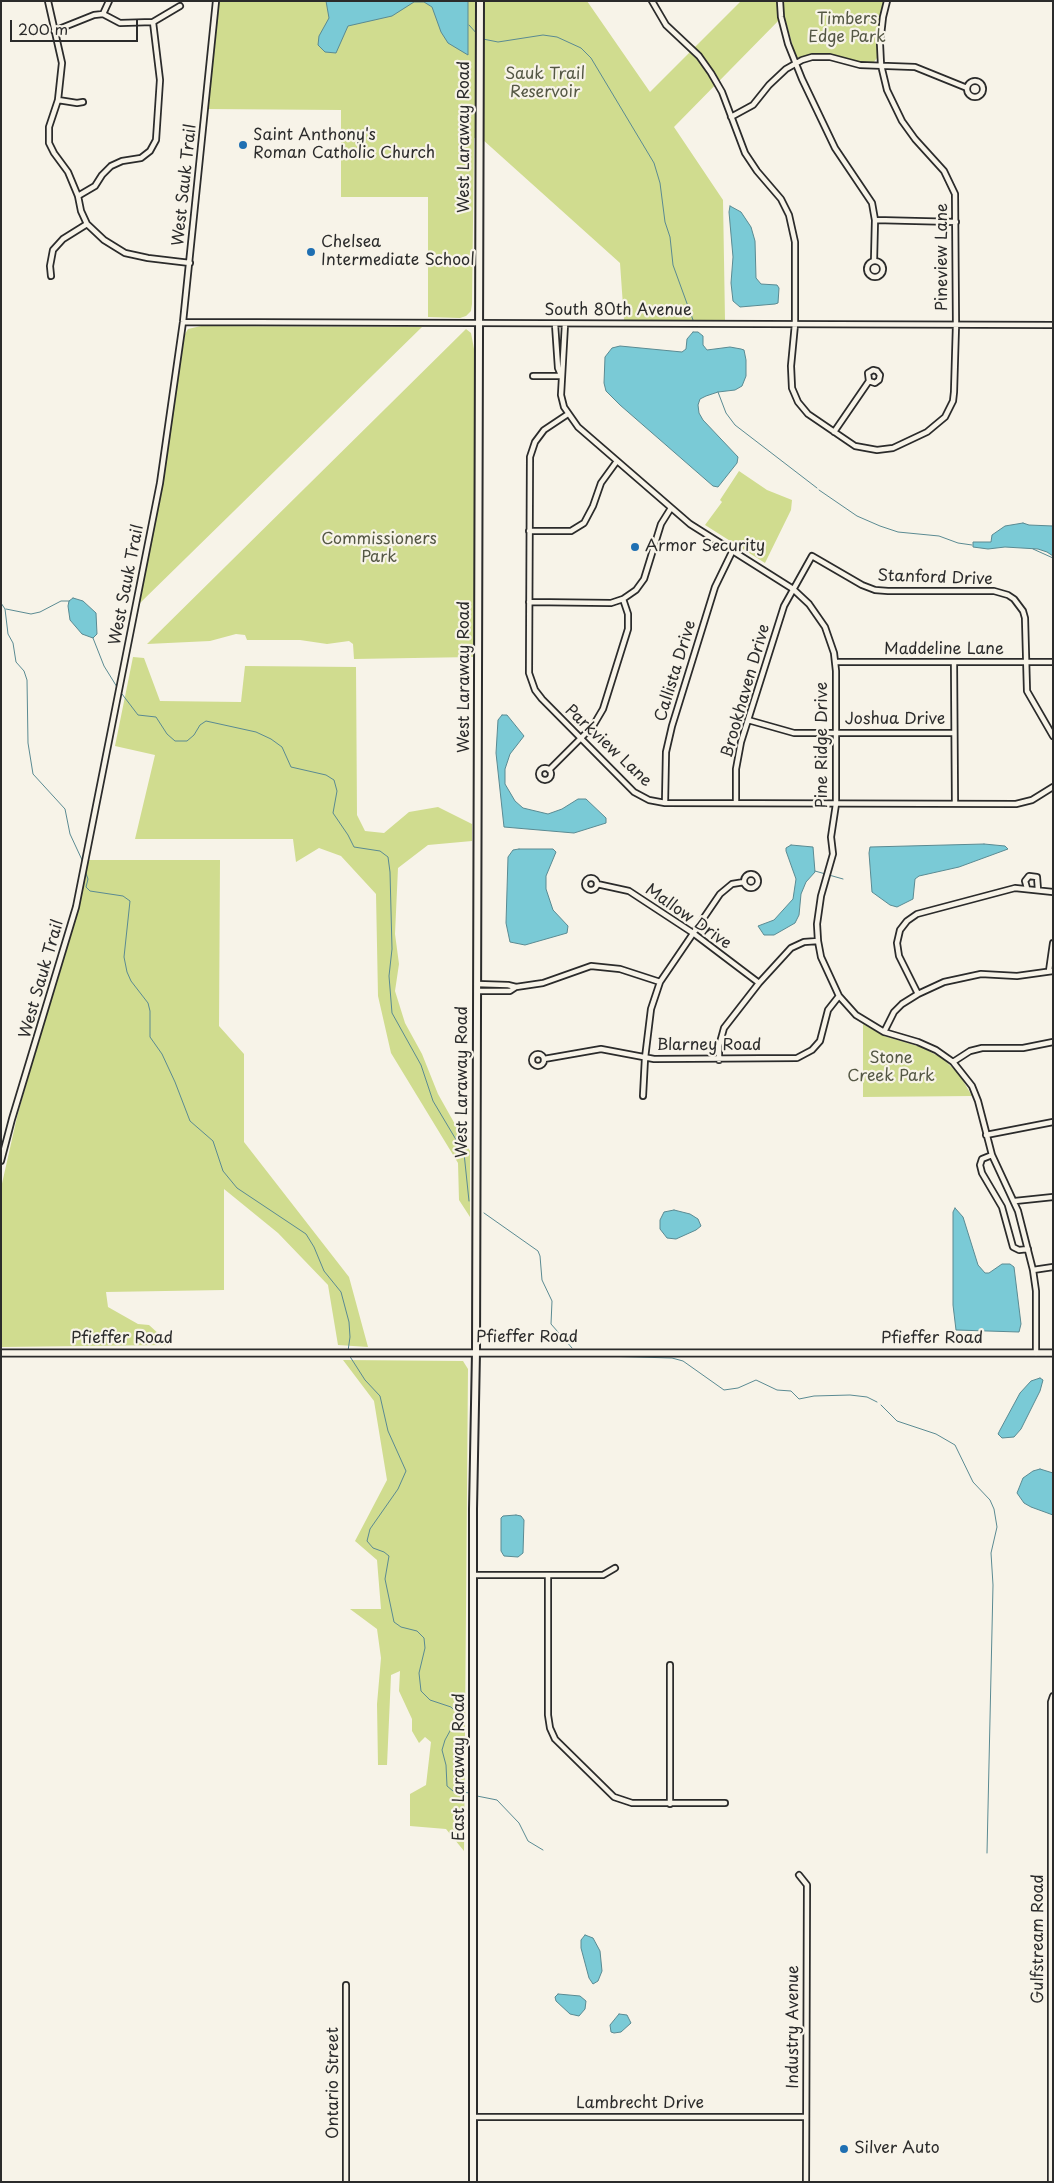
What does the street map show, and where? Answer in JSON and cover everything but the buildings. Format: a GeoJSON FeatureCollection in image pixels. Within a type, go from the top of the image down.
{"type":"FeatureCollection","features":[{"type":"Feature","properties":{"kind":"main road","name":"West Laraway Road"},"geometry":{"type":"LineString","coordinates":[[476,1352],[480,1]]}},
{"type":"Feature","properties":{"kind":"main road","name":"East Laraway Road"},"geometry":{"type":"LineString","coordinates":[[474,2182],[473,1575],[476,1352]]}},
{"type":"Feature","properties":{"kind":"street"},"geometry":{"type":"LineString","coordinates":[[48,1],[62,63],[58,100],[49,127],[49,143],[68,172],[87,224],[104,240],[124,253],[190,263]]}},
{"type":"Feature","properties":{"kind":"street"},"geometry":{"type":"LineString","coordinates":[[103,14],[109,1]]}},
{"type":"Feature","properties":{"kind":"street","name":"West Sauk Trail"},"geometry":{"type":"LineString","coordinates":[[1,1161],[78,896],[160,484],[190,263],[216,1]]}},
{"type":"Feature","properties":{"kind":"street","name":"Pineview Lane"},"geometry":{"type":"LineString","coordinates":[[652,1],[666,25],[699,56],[711,73],[722,92],[745,153],[757,171],[781,199],[791,220],[795,242],[795,324],[791,366],[792,388],[798,402],[808,414],[861,448],[880,450],[896,447],[927,432],[941,422],[950,409],[954,392],[956,325],[955,194],[949,179],[915,139],[898,115],[887,90],[881,65],[881,33],[887,1]]}},
{"type":"Feature","properties":{"kind":"street"},"geometry":{"type":"LineString","coordinates":[[780,1],[781,17],[795,63],[835,148],[870,199],[875,220],[874,261]]}},
{"type":"Feature","properties":{"kind":"street"},"geometry":{"type":"LineString","coordinates":[[54,31],[94,14],[103,14],[120,23],[154,22],[180,6]]}},
{"type":"Feature","properties":{"kind":"street"},"geometry":{"type":"LineString","coordinates":[[78,196],[95,186],[102,175],[112,166],[122,161],[141,158],[150,151],[156,140],[160,80],[154,22]]}},
{"type":"Feature","properties":{"kind":"street"},"geometry":{"type":"LineString","coordinates":[[731,117],[753,105],[780,74],[795,63],[808,58],[824,56],[860,64],[904,66],[921,69],[968,88]]}},
{"type":"Feature","properties":{"kind":"street"},"geometry":{"type":"LineString","coordinates":[[58,100],[83,102]]}},
{"type":"Feature","properties":{"kind":"street"},"geometry":{"type":"LineString","coordinates":[[875,220],[956,222]]}},
{"type":"Feature","properties":{"kind":"street"},"geometry":{"type":"LineString","coordinates":[[51,276],[50,266],[53,250],[63,240],[87,224]]}},
{"type":"Feature","properties":{"kind":"street","name":"South 80th Avenue"},"geometry":{"type":"LineString","coordinates":[[183,322],[1053,325]]}},
{"type":"Feature","properties":{"kind":"street","name":"Pine Ridge Drive"},"geometry":{"type":"LineString","coordinates":[[556,324],[558,368],[562,376]]}},
{"type":"Feature","properties":{"kind":"street","name":"Pine Ridge Drive"},"geometry":{"type":"LineString","coordinates":[[565,324],[561,395],[568,414],[578,427],[690,524],[793,589],[809,604],[821,620],[829,636],[835,662],[836,804],[831,836],[833,854],[821,896],[817,924],[818,941],[827,972],[839,996],[856,1015],[884,1032],[936,1050],[953,1062],[967,1078],[976,1094],[992,1156],[1015,1202],[1033,1270],[1036,1291],[1036,1353]]}},
{"type":"Feature","properties":{"kind":"street"},"geometry":{"type":"LineString","coordinates":[[533,376],[562,376]]}},
{"type":"Feature","properties":{"kind":"street"},"geometry":{"type":"LineString","coordinates":[[834,432],[869,382]]}},
{"type":"Feature","properties":{"kind":"street","name":"Parkview Lane"},"geometry":{"type":"LineString","coordinates":[[568,414],[544,430],[533,447],[529,463],[529,668],[532,684],[542,699],[634,792],[649,800],[665,803],[955,804],[1023,803],[1032,800],[1053,787]]}},
{"type":"Feature","properties":{"kind":"street"},"geometry":{"type":"LineString","coordinates":[[529,531],[571,531],[584,523],[593,506],[601,483],[616,461]]}},
{"type":"Feature","properties":{"kind":"street"},"geometry":{"type":"LineString","coordinates":[[529,602],[611,603],[623,600],[636,590],[644,579],[662,524],[671,508]]}},
{"type":"Feature","properties":{"kind":"street","name":"Callista Drive"},"geometry":{"type":"LineString","coordinates":[[665,803],[666,752],[672,726],[716,587],[732,552]]}},
{"type":"Feature","properties":{"kind":"street","name":"Stanford Drive"},"geometry":{"type":"LineString","coordinates":[[793,589],[812,556],[862,585],[881,591],[994,592],[1008,595],[1019,604],[1025,618],[1026,683],[1028,695],[1053,736]]}},
{"type":"Feature","properties":{"kind":"street","name":"Brookhaven Drive"},"geometry":{"type":"LineString","coordinates":[[736,803],[737,760],[784,606],[793,589]]}},
{"type":"Feature","properties":{"kind":"street"},"geometry":{"type":"LineString","coordinates":[[549,770],[593,726],[603,709],[626,634],[628,614],[623,600]]}},
{"type":"Feature","properties":{"kind":"street","name":"Maddeline Lane"},"geometry":{"type":"LineString","coordinates":[[835,662],[1053,662]]}},
{"type":"Feature","properties":{"kind":"street"},"geometry":{"type":"LineString","coordinates":[[954,662],[955,804]]}},
{"type":"Feature","properties":{"kind":"street","name":"Joshua Drive"},"geometry":{"type":"LineString","coordinates":[[748,720],[790,732],[954,733]]}},
{"type":"Feature","properties":{"kind":"street"},"geometry":{"type":"LineString","coordinates":[[1027,888],[1025,880],[1029,876],[1037,877],[1038,890]]}},
{"type":"Feature","properties":{"kind":"street"},"geometry":{"type":"LineString","coordinates":[[643,1096],[651,1009],[660,982],[724,890],[732,884],[744,882]]}},
{"type":"Feature","properties":{"kind":"street","name":"Mallow Drive"},"geometry":{"type":"LineString","coordinates":[[597,884],[606,884],[629,891],[693,933],[759,983]]}},
{"type":"Feature","properties":{"kind":"street"},"geometry":{"type":"LineString","coordinates":[[918,994],[899,956],[897,943],[900,930],[907,921],[917,914],[1015,888],[1053,892]]}},
{"type":"Feature","properties":{"kind":"street"},"geometry":{"type":"LineString","coordinates":[[719,1060],[719,1046],[724,1028],[759,983],[791,948],[804,942],[818,941]]}},
{"type":"Feature","properties":{"kind":"street"},"geometry":{"type":"LineString","coordinates":[[884,1032],[898,1008],[918,994],[957,978],[993,974],[1023,975],[1051,971],[1053,943]]}},
{"type":"Feature","properties":{"kind":"street"},"geometry":{"type":"LineString","coordinates":[[477,988],[510,991],[516,987],[543,983],[580,969],[596,966],[620,969],[660,982]]}},
{"type":"Feature","properties":{"kind":"street","name":"Blarney Road"},"geometry":{"type":"LineString","coordinates":[[544,1059],[601,1049],[645,1058],[719,1060],[786,1059],[802,1056],[812,1050],[820,1040],[828,1010],[839,996]]}},
{"type":"Feature","properties":{"kind":"street"},"geometry":{"type":"LineString","coordinates":[[953,1062],[970,1051],[982,1048],[1023,1048],[1053,1042]]}},
{"type":"Feature","properties":{"kind":"street"},"geometry":{"type":"LineString","coordinates":[[986,1135],[1053,1122]]}},
{"type":"Feature","properties":{"kind":"street"},"geometry":{"type":"LineString","coordinates":[[992,1156],[982,1159],[980,1165],[982,1173],[1002,1207],[1013,1247],[1019,1250],[1028,1249]]}},
{"type":"Feature","properties":{"kind":"street"},"geometry":{"type":"LineString","coordinates":[[1015,1202],[1053,1196]]}},
{"type":"Feature","properties":{"kind":"street"},"geometry":{"type":"LineString","coordinates":[[1033,1270],[1053,1267]]}},
{"type":"Feature","properties":{"kind":"street","name":"Pfieffer Road"},"geometry":{"type":"LineString","coordinates":[[1,1353],[1053,1353]]}},
{"type":"Feature","properties":{"kind":"street"},"geometry":{"type":"LineString","coordinates":[[473,1575],[604,1575],[615,1568]]}},
{"type":"Feature","properties":{"kind":"street"},"geometry":{"type":"LineString","coordinates":[[548,1576],[548,1715],[550,1728],[555,1739],[614,1797],[632,1803],[725,1803]]}},
{"type":"Feature","properties":{"kind":"street"},"geometry":{"type":"LineString","coordinates":[[670,1665],[670,1804]]}},
{"type":"Feature","properties":{"kind":"street","name":"Gulfstream Road"},"geometry":{"type":"LineString","coordinates":[[1051,2182],[1051,1702],[1053,1696]]}},
{"type":"Feature","properties":{"kind":"street","name":"Industry Avenue"},"geometry":{"type":"LineString","coordinates":[[799,1875],[807,1885],[806,2182]]}},
{"type":"Feature","properties":{"kind":"street","name":"Ontario Street"},"geometry":{"type":"LineString","coordinates":[[346,1985],[346,2182]]}},
{"type":"Feature","properties":{"kind":"street","name":"Lambrecht Drive"},"geometry":{"type":"LineString","coordinates":[[474,2117],[806,2117]]}},
{"type":"Feature","properties":{"kind":"green space","name":"Sauk Trail Reservoir"},"geometry":{"type":"Polygon","coordinates":[[[219,1],[587,1],[650,92],[741,1],[884,1],[878,32],[877,58],[874,62],[858,62],[828,54],[796,57],[784,15],[674,127],[723,200],[725,320],[624,320],[620,263],[482,139],[474,138],[471,311],[466,316],[460,318],[428,317],[428,197],[341,197],[341,110],[208,109],[219,1]]]}},
{"type":"Feature","properties":{"kind":"green space"},"geometry":{"type":"Polygon","coordinates":[[[201,326],[422,327],[139,604],[160,497],[185,334],[188,329],[201,326]]]}},
{"type":"Feature","properties":{"kind":"green space","name":"Commissioners Park"},"geometry":{"type":"Polygon","coordinates":[[[466,329],[471,333],[474,349],[475,649],[473,657],[354,659],[353,644],[349,641],[327,644],[300,640],[247,640],[245,635],[236,634],[210,641],[147,644],[466,329]]]}},
{"type":"Feature","properties":{"kind":"green space"},"geometry":{"type":"Polygon","coordinates":[[[739,471],[767,490],[792,500],[791,510],[765,563],[705,525],[722,502],[720,500],[739,471]]]}},
{"type":"Feature","properties":{"kind":"green space"},"geometry":{"type":"Polygon","coordinates":[[[133,657],[144,658],[160,701],[241,702],[245,666],[356,667],[357,815],[365,831],[384,833],[409,812],[438,807],[472,824],[472,841],[428,845],[398,868],[395,934],[399,964],[395,991],[405,1023],[422,1054],[438,1094],[470,1151],[470,1217],[459,1200],[458,1163],[391,1053],[378,996],[376,894],[341,856],[319,848],[296,862],[293,839],[135,839],[155,755],[115,746],[133,657]]]}},
{"type":"Feature","properties":{"kind":"green space"},"geometry":{"type":"Polygon","coordinates":[[[87,860],[220,860],[219,1026],[244,1054],[244,1142],[349,1277],[368,1347],[338,1345],[328,1285],[278,1233],[224,1189],[224,1290],[106,1292],[108,1307],[138,1324],[149,1325],[171,1345],[1,1347],[1,1188],[17,1117],[75,911],[87,860]]]}},
{"type":"Feature","properties":{"kind":"green space","name":"Stone Creek Park"},"geometry":{"type":"Polygon","coordinates":[[[863,1024],[884,1036],[921,1047],[942,1058],[959,1074],[972,1096],[863,1097],[863,1024]]]}},
{"type":"Feature","properties":{"kind":"green space"},"geometry":{"type":"Polygon","coordinates":[[[343,1360],[463,1361],[468,1369],[464,1851],[446,1829],[410,1826],[410,1794],[426,1785],[431,1742],[425,1737],[419,1743],[412,1731],[412,1719],[399,1691],[400,1671],[391,1675],[387,1765],[378,1765],[377,1704],[381,1658],[377,1629],[350,1609],[381,1609],[377,1560],[355,1541],[387,1480],[374,1401],[343,1360]]]}},
{"type":"Feature","properties":{"kind":"water","name":"Sauk Trail Reservoir"},"geometry":{"type":"Polygon","coordinates":[[[326,1],[468,1],[468,55],[448,43],[441,32],[432,7],[424,2],[414,2],[392,16],[348,26],[336,53],[325,52],[318,45],[319,36],[329,18],[326,1]]]}},
{"type":"Feature","properties":{"kind":"water"},"geometry":{"type":"Polygon","coordinates":[[[730,206],[741,212],[751,227],[755,241],[756,278],[761,284],[777,285],[779,288],[778,303],[740,307],[733,301],[730,206]]]}},
{"type":"Feature","properties":{"kind":"water"},"geometry":{"type":"Polygon","coordinates":[[[693,332],[698,332],[703,336],[703,345],[707,350],[730,347],[741,349],[744,350],[746,360],[746,376],[742,386],[735,390],[706,396],[700,399],[698,405],[699,413],[703,420],[738,457],[737,463],[718,487],[713,486],[620,405],[606,391],[604,383],[605,357],[612,348],[620,346],[682,352],[686,349],[687,339],[693,332]]]}},
{"type":"Feature","properties":{"kind":"water"},"geometry":{"type":"Polygon","coordinates":[[[1023,523],[1053,526],[1053,556],[1038,549],[1005,547],[988,549],[973,547],[973,542],[991,542],[992,535],[1005,526],[1023,523]]]}},
{"type":"Feature","properties":{"kind":"water"},"geometry":{"type":"Polygon","coordinates":[[[73,598],[83,601],[96,613],[97,634],[93,638],[82,634],[70,620],[68,606],[69,601],[73,598]]]}},
{"type":"Feature","properties":{"kind":"water"},"geometry":{"type":"Polygon","coordinates":[[[502,715],[507,715],[524,736],[510,754],[505,769],[505,784],[515,801],[523,808],[548,814],[562,809],[578,799],[586,799],[606,818],[606,823],[574,833],[504,827],[496,753],[498,720],[502,715]]]}},
{"type":"Feature","properties":{"kind":"water"},"geometry":{"type":"Polygon","coordinates":[[[984,844],[1005,846],[1008,849],[959,867],[919,876],[915,879],[913,899],[897,907],[890,905],[872,892],[870,847],[984,844]]]}},
{"type":"Feature","properties":{"kind":"water"},"geometry":{"type":"Polygon","coordinates":[[[791,845],[813,847],[815,872],[806,882],[801,894],[799,915],[795,923],[774,935],[764,935],[758,926],[774,920],[793,899],[796,879],[786,851],[786,848],[791,845]]]}},
{"type":"Feature","properties":{"kind":"water"},"geometry":{"type":"Polygon","coordinates":[[[553,849],[556,852],[546,876],[546,889],[553,910],[568,926],[567,933],[525,945],[510,942],[506,923],[508,857],[513,850],[553,849]]]}},
{"type":"Feature","properties":{"kind":"water"},"geometry":{"type":"Polygon","coordinates":[[[955,1208],[963,1217],[978,1265],[985,1273],[989,1273],[1002,1264],[1010,1264],[1014,1267],[1021,1324],[1019,1332],[956,1330],[953,1305],[953,1212],[955,1208]]]}},
{"type":"Feature","properties":{"kind":"water"},"geometry":{"type":"Polygon","coordinates":[[[674,1210],[690,1214],[698,1219],[701,1226],[676,1239],[667,1238],[660,1229],[660,1220],[664,1212],[674,1210]]]}},
{"type":"Feature","properties":{"kind":"water"},"geometry":{"type":"Polygon","coordinates":[[[1040,1378],[1043,1380],[1040,1391],[1021,1429],[1014,1437],[1002,1438],[998,1434],[1020,1393],[1031,1381],[1040,1378]]]}},
{"type":"Feature","properties":{"kind":"water"},"geometry":{"type":"Polygon","coordinates":[[[1040,1469],[1053,1473],[1053,1515],[1024,1503],[1017,1493],[1023,1478],[1033,1471],[1040,1469]]]}},
{"type":"Feature","properties":{"kind":"water"},"geometry":{"type":"Polygon","coordinates":[[[503,1516],[521,1516],[524,1520],[523,1553],[518,1557],[504,1556],[501,1551],[501,1518],[503,1516]]]}},
{"type":"Feature","properties":{"kind":"water"},"geometry":{"type":"Polygon","coordinates":[[[585,1935],[593,1938],[600,1951],[602,1971],[598,1981],[593,1984],[589,1978],[581,1948],[581,1940],[585,1935]]]}},
{"type":"Feature","properties":{"kind":"water"},"geometry":{"type":"Polygon","coordinates":[[[558,1994],[580,1996],[586,2001],[585,2009],[579,2016],[570,2014],[556,2001],[555,1997],[558,1994]]]}},
{"type":"Feature","properties":{"kind":"water"},"geometry":{"type":"Polygon","coordinates":[[[619,2014],[627,2015],[631,2023],[621,2032],[611,2032],[610,2025],[619,2014]]]}},
{"type":"Feature","properties":{"kind":"waterway"},"geometry":{"type":"LineString","coordinates":[[469,25],[478,35]]}},
{"type":"Feature","properties":{"kind":"waterway"},"geometry":{"type":"LineString","coordinates":[[483,39],[498,42],[543,35],[557,37],[581,48],[591,58],[654,163],[660,183],[673,265],[693,320]]}},
{"type":"Feature","properties":{"kind":"waterway"},"geometry":{"type":"LineString","coordinates":[[718,392],[726,413],[735,425],[817,488]]}},
{"type":"Feature","properties":{"kind":"waterway"},"geometry":{"type":"LineString","coordinates":[[819,490],[857,516],[880,526],[898,532],[939,536],[958,543],[972,545]]}},
{"type":"Feature","properties":{"kind":"waterway"},"geometry":{"type":"LineString","coordinates":[[1033,549],[1053,558]]}},
{"type":"Feature","properties":{"kind":"waterway"},"geometry":{"type":"LineString","coordinates":[[6,609],[31,614],[40,612],[61,601],[69,601]]}},
{"type":"Feature","properties":{"kind":"waterway"},"geometry":{"type":"LineString","coordinates":[[1,603],[5,609],[8,634],[13,643],[16,662],[24,671],[27,680],[28,743],[33,774],[65,809],[70,834],[83,862]]}},
{"type":"Feature","properties":{"kind":"waterway"},"geometry":{"type":"LineString","coordinates":[[93,638],[104,666],[117,687]]}},
{"type":"Feature","properties":{"kind":"waterway"},"geometry":{"type":"LineString","coordinates":[[122,694],[138,715],[156,717],[167,734],[175,741],[187,741],[194,735],[200,725],[206,721],[256,732],[271,739],[282,747],[291,767],[326,775],[334,780],[337,791],[333,813],[354,847],[380,851],[388,857],[392,949],[389,976],[392,1013],[421,1065],[433,1101],[464,1153],[469,1201]]}},
{"type":"Feature","properties":{"kind":"waterway"},"geometry":{"type":"LineString","coordinates":[[85,871],[88,879],[86,887],[90,891],[123,896],[130,901],[124,957],[127,972],[131,981],[148,1003],[150,1011],[150,1037],[162,1054],[190,1121],[213,1141],[223,1171],[237,1188],[306,1234],[314,1247],[324,1271],[341,1292],[349,1322],[350,1337],[348,1351]]}},
{"type":"Feature","properties":{"kind":"waterway"},"geometry":{"type":"LineString","coordinates":[[815,871],[843,879]]}},
{"type":"Feature","properties":{"kind":"waterway"},"geometry":{"type":"LineString","coordinates":[[484,1213],[538,1251],[542,1280],[552,1301],[551,1324],[572,1348]]}},
{"type":"Feature","properties":{"kind":"waterway"},"geometry":{"type":"LineString","coordinates":[[349,1355],[365,1380],[380,1396],[388,1431],[406,1471],[398,1489],[370,1529],[367,1541],[373,1548],[389,1556],[385,1579],[394,1622],[401,1627],[417,1631],[424,1638],[425,1648],[419,1673],[421,1691],[430,1700],[451,1707],[456,1712],[456,1720],[445,1740],[442,1750],[446,1765],[447,1786],[453,1791],[470,1793]]}},
{"type":"Feature","properties":{"kind":"waterway"},"geometry":{"type":"LineString","coordinates":[[603,1356],[672,1358],[683,1361],[724,1390],[738,1388],[756,1380],[777,1390],[791,1391],[799,1399],[814,1396],[850,1395],[867,1397],[877,1402]]}},
{"type":"Feature","properties":{"kind":"waterway"},"geometry":{"type":"LineString","coordinates":[[881,1405],[897,1421],[936,1434],[955,1445],[973,1482],[990,1500],[994,1509],[997,1527],[991,1553],[993,1585],[987,1853]]}},
{"type":"Feature","properties":{"kind":"waterway"},"geometry":{"type":"LineString","coordinates":[[477,1796],[497,1800],[519,1823],[528,1841],[543,1850]]}},
{"type":"Feature","properties":{"kind":"place","name":"Saint Anthony's Roman Catholic Church"},"geometry":{"type":"Point","coordinates":[243,145]}},
{"type":"Feature","properties":{"kind":"place","name":"Chelsea Intermediate School"},"geometry":{"type":"Point","coordinates":[311,252]}},
{"type":"Feature","properties":{"kind":"place","name":"Armor Security"},"geometry":{"type":"Point","coordinates":[635,547]}},
{"type":"Feature","properties":{"kind":"place","name":"Silver Auto"},"geometry":{"type":"Point","coordinates":[844,2149]}},
{"type":"Feature","properties":{"kind":"park label","name":"Timbers Edge Park"},"geometry":{"type":"Point","coordinates":[847,29]}}]}
